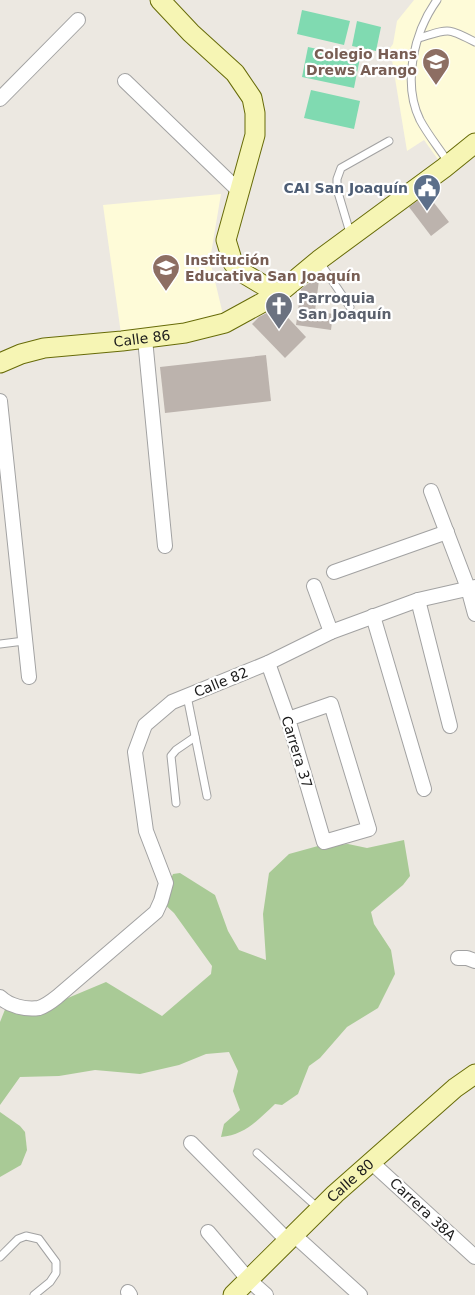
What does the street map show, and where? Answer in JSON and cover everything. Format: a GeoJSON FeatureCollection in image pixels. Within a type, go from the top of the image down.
{"type":"FeatureCollection","features":[{"type":"Feature","properties":{"kind":"main road"},"geometry":{"type":"LineString","coordinates":[[160,0],[191,33],[236,74],[252,98],[255,113],[255,135],[226,240],[233,263],[243,273],[278,294]]}},
{"type":"Feature","properties":{"kind":"main road","name":"Calle 86"},"geometry":{"type":"LineString","coordinates":[[0,363],[21,354],[44,348],[145,339],[186,333],[225,323],[278,294],[319,260],[475,142]]}},
{"type":"Feature","properties":{"kind":"main road","name":"Calle 80"},"geometry":{"type":"LineString","coordinates":[[239,1290],[319,1209],[455,1088],[475,1074]]}},
{"type":"Feature","properties":{"kind":"street"},"geometry":{"type":"LineString","coordinates":[[0,99],[78,20]]}},
{"type":"Feature","properties":{"kind":"street"},"geometry":{"type":"LineString","coordinates":[[125,81],[240,192]]}},
{"type":"Feature","properties":{"kind":"street"},"geometry":{"type":"LineString","coordinates":[[145,339],[165,546]]}},
{"type":"Feature","properties":{"kind":"street"},"geometry":{"type":"LineString","coordinates":[[0,401],[29,677]]}},
{"type":"Feature","properties":{"kind":"street"},"geometry":{"type":"LineString","coordinates":[[431,491],[446,532],[471,588],[475,614]]}},
{"type":"Feature","properties":{"kind":"street"},"geometry":{"type":"LineString","coordinates":[[334,572],[446,532]]}},
{"type":"Feature","properties":{"kind":"street"},"geometry":{"type":"LineString","coordinates":[[314,586],[331,632]]}},
{"type":"Feature","properties":{"kind":"street","name":"Calle 82"},"geometry":{"type":"LineString","coordinates":[[0,997],[22,1008],[41,1008],[57,997],[156,912],[166,883],[146,832],[135,752],[145,725],[172,702],[268,663],[331,632],[418,600],[471,588]]}},
{"type":"Feature","properties":{"kind":"street"},"geometry":{"type":"LineString","coordinates":[[418,600],[450,726]]}},
{"type":"Feature","properties":{"kind":"street"},"geometry":{"type":"LineString","coordinates":[[373,616],[424,789]]}},
{"type":"Feature","properties":{"kind":"street","name":"Carrera 37"},"geometry":{"type":"LineString","coordinates":[[268,663],[288,719],[324,842],[369,829],[331,704],[288,719]]}},
{"type":"Feature","properties":{"kind":"street"},"geometry":{"type":"LineString","coordinates":[[458,958],[467,958],[475,961]]}},
{"type":"Feature","properties":{"kind":"street"},"geometry":{"type":"LineString","coordinates":[[191,1143],[291,1238],[360,1295]]}},
{"type":"Feature","properties":{"kind":"street","name":"Carrera 38A"},"geometry":{"type":"LineString","coordinates":[[372,1162],[475,1257]]}},
{"type":"Feature","properties":{"kind":"street"},"geometry":{"type":"LineString","coordinates":[[208,1232],[239,1290],[266,1295]]}},
{"type":"Feature","properties":{"kind":"lane"},"geometry":{"type":"LineString","coordinates":[[437,0],[421,28],[412,64],[412,94],[420,120],[449,163]]}},
{"type":"Feature","properties":{"kind":"lane"},"geometry":{"type":"LineString","coordinates":[[419,38],[447,30],[456,32],[475,42]]}},
{"type":"Feature","properties":{"kind":"lane"},"geometry":{"type":"LineString","coordinates":[[351,236],[337,189],[337,179],[341,168],[389,141]]}},
{"type":"Feature","properties":{"kind":"lane"},"geometry":{"type":"LineString","coordinates":[[319,260],[350,307]]}},
{"type":"Feature","properties":{"kind":"lane"},"geometry":{"type":"LineString","coordinates":[[0,644],[24,641]]}},
{"type":"Feature","properties":{"kind":"lane"},"geometry":{"type":"LineString","coordinates":[[188,696],[206,796]]}},
{"type":"Feature","properties":{"kind":"lane"},"geometry":{"type":"LineString","coordinates":[[176,803],[171,756],[176,750],[195,737]]}},
{"type":"Feature","properties":{"kind":"lane"},"geometry":{"type":"LineString","coordinates":[[257,1153],[319,1209]]}},
{"type":"Feature","properties":{"kind":"lane"},"geometry":{"type":"LineString","coordinates":[[0,1257],[18,1238],[26,1236],[39,1239],[56,1262],[56,1273],[50,1282],[34,1295]]}},
{"type":"Feature","properties":{"kind":"shaded area","name":"Colegio Hans Drews Arango"},"geometry":{"type":"Polygon","coordinates":[[[414,0],[475,0],[475,143],[444,168],[424,140],[407,151],[390,48],[393,44],[397,21],[414,0]]]}},
{"type":"Feature","properties":{"kind":"shaded area","name":"Institución Educativa San Joaquín"},"geometry":{"type":"Polygon","coordinates":[[[221,194],[210,260],[225,323],[122,341],[103,205],[221,194]]]}},
{"type":"Feature","properties":{"kind":"green space"},"geometry":{"type":"Polygon","coordinates":[[[302,10],[350,21],[344,45],[297,34],[302,10]]]}},
{"type":"Feature","properties":{"kind":"green space"},"geometry":{"type":"Polygon","coordinates":[[[357,21],[381,27],[376,51],[352,46],[357,21]]]}},
{"type":"Feature","properties":{"kind":"green space"},"geometry":{"type":"Polygon","coordinates":[[[308,47],[360,58],[354,88],[302,77],[308,47]]]}},
{"type":"Feature","properties":{"kind":"green space"},"geometry":{"type":"Polygon","coordinates":[[[311,90],[360,101],[354,129],[304,118],[311,90]]]}},
{"type":"Feature","properties":{"kind":"green space"},"geometry":{"type":"Polygon","coordinates":[[[404,840],[410,876],[403,885],[371,912],[374,924],[391,950],[395,974],[378,1008],[347,1027],[320,1058],[309,1066],[298,1094],[282,1105],[275,1104],[251,1126],[230,1136],[221,1137],[224,1124],[240,1110],[233,1091],[238,1071],[229,1052],[206,1054],[179,1065],[140,1074],[95,1070],[59,1076],[20,1077],[0,1105],[0,1022],[6,1007],[32,1013],[106,982],[162,1016],[211,974],[212,966],[174,913],[161,901],[173,874],[180,873],[215,895],[228,931],[239,950],[266,960],[263,914],[269,873],[289,854],[318,846],[348,844],[367,848],[404,840]]]}},
{"type":"Feature","properties":{"kind":"green space"},"geometry":{"type":"Polygon","coordinates":[[[0,1112],[20,1126],[25,1132],[27,1150],[21,1165],[0,1177],[0,1112]]]}},
{"type":"Feature","properties":{"kind":"building","name":"CAI San Joaquín"},"geometry":{"type":"Polygon","coordinates":[[[427,194],[449,222],[431,236],[409,207],[427,194]]]}},
{"type":"Feature","properties":{"kind":"building"},"geometry":{"type":"Polygon","coordinates":[[[313,280],[319,280],[315,311],[333,314],[331,330],[296,325],[301,289],[313,280]]]}},
{"type":"Feature","properties":{"kind":"building","name":"Parroquia San Joaquín"},"geometry":{"type":"Polygon","coordinates":[[[278,307],[306,337],[285,358],[252,324],[259,317],[278,307]]]}},
{"type":"Feature","properties":{"kind":"building"},"geometry":{"type":"Polygon","coordinates":[[[266,355],[271,401],[165,413],[160,367],[266,355]]]}},
{"type":"Feature","properties":{"kind":"place","name":"Colegio Hans Drews Arango"},"geometry":{"type":"Point","coordinates":[436,86]}},
{"type":"Feature","properties":{"kind":"place","name":"CAI San Joaquín"},"geometry":{"type":"Point","coordinates":[427,212]}},
{"type":"Feature","properties":{"kind":"place","name":"Institución Educativa San Joaquín"},"geometry":{"type":"Point","coordinates":[166,292]}},
{"type":"Feature","properties":{"kind":"place","name":"Parroquia San Joaquín"},"geometry":{"type":"Point","coordinates":[279,330]}}]}
